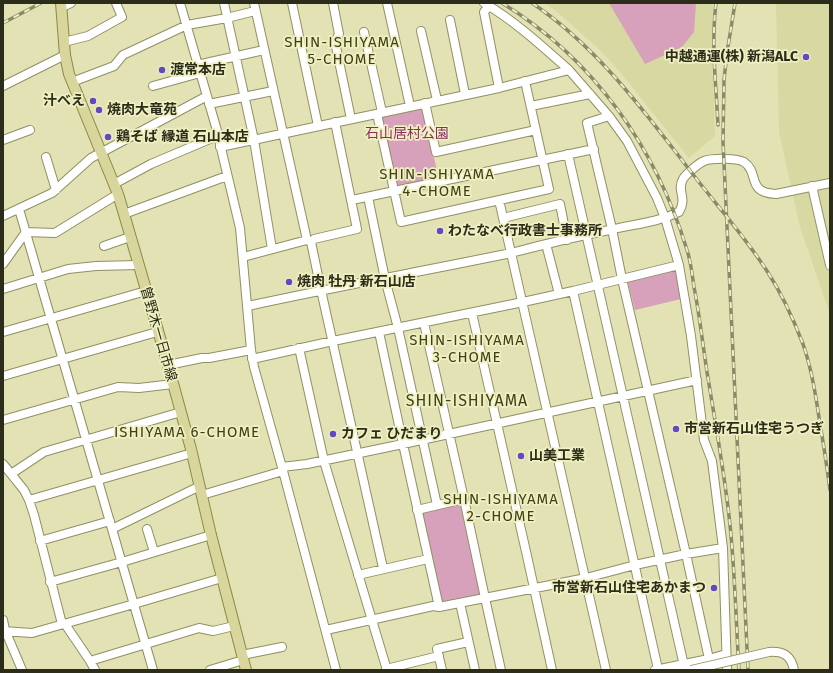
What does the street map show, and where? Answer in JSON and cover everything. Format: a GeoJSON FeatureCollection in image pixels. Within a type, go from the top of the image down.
{"type":"FeatureCollection","features":[{"type":"Feature","properties":{"kind":"main road","name":"曽野木一日市線"},"geometry":{"type":"LineString","coordinates":[[62,5],[65,55],[69,74],[118,194],[124,214],[168,364],[192,453],[211,535],[244,662]]}},
{"type":"Feature","properties":{"kind":"street"},"geometry":{"type":"LineString","coordinates":[[62,5],[71,3]]}},
{"type":"Feature","properties":{"kind":"street"},"geometry":{"type":"LineString","coordinates":[[64,42],[88,36],[122,17],[116,3]]}},
{"type":"Feature","properties":{"kind":"street"},"geometry":{"type":"LineString","coordinates":[[180,3],[210,104],[240,228],[252,359],[283,469],[336,670]]}},
{"type":"Feature","properties":{"kind":"street"},"geometry":{"type":"LineString","coordinates":[[224,3],[254,140],[272,249]]}},
{"type":"Feature","properties":{"kind":"street"},"geometry":{"type":"LineString","coordinates":[[292,3],[318,126]]}},
{"type":"Feature","properties":{"kind":"street"},"geometry":{"type":"LineString","coordinates":[[333,3],[339,34],[335,42],[351,119]]}},
{"type":"Feature","properties":{"kind":"street"},"geometry":{"type":"LineString","coordinates":[[387,3],[410,106]]}},
{"type":"Feature","properties":{"kind":"street"},"geometry":{"type":"LineString","coordinates":[[499,88],[484,12],[486,4],[499,12],[569,70],[609,116],[627,141],[658,198],[679,265],[691,336],[704,440],[712,461],[723,548],[727,670]]}},
{"type":"Feature","properties":{"kind":"street"},"geometry":{"type":"LineString","coordinates":[[72,82],[114,66],[123,55],[187,25],[227,18],[254,7],[333,341],[383,568]]}},
{"type":"Feature","properties":{"kind":"street"},"geometry":{"type":"LineString","coordinates":[[450,20],[466,94]]}},
{"type":"Feature","properties":{"kind":"street"},"geometry":{"type":"LineString","coordinates":[[421,31],[437,100]]}},
{"type":"Feature","properties":{"kind":"street"},"geometry":{"type":"LineString","coordinates":[[364,32],[401,222],[549,189],[526,81]]}},
{"type":"Feature","properties":{"kind":"street"},"geometry":{"type":"LineString","coordinates":[[153,86],[236,56],[264,50]]}},
{"type":"Feature","properties":{"kind":"street"},"geometry":{"type":"LineString","coordinates":[[3,86],[65,55]]}},
{"type":"Feature","properties":{"kind":"street"},"geometry":{"type":"LineString","coordinates":[[220,147],[499,88],[569,70]]}},
{"type":"Feature","properties":{"kind":"street"},"geometry":{"type":"LineString","coordinates":[[210,104],[273,91]]}},
{"type":"Feature","properties":{"kind":"street"},"geometry":{"type":"LineString","coordinates":[[531,106],[590,94]]}},
{"type":"Feature","properties":{"kind":"street"},"geometry":{"type":"LineString","coordinates":[[3,216],[56,190],[91,158],[101,152],[207,96]]}},
{"type":"Feature","properties":{"kind":"street"},"geometry":{"type":"LineString","coordinates":[[425,103],[436,152],[536,130]]}},
{"type":"Feature","properties":{"kind":"street"},"geometry":{"type":"LineString","coordinates":[[609,116],[587,123],[709,659]]}},
{"type":"Feature","properties":{"kind":"street"},"geometry":{"type":"LineString","coordinates":[[242,257],[357,229],[335,122]]}},
{"type":"Feature","properties":{"kind":"street"},"geometry":{"type":"LineString","coordinates":[[3,140],[30,130]]}},
{"type":"Feature","properties":{"kind":"street"},"geometry":{"type":"LineString","coordinates":[[114,184],[151,164],[217,136]]}},
{"type":"Feature","properties":{"kind":"street"},"geometry":{"type":"LineString","coordinates":[[352,200],[594,149]]}},
{"type":"Feature","properties":{"kind":"street"},"geometry":{"type":"LineString","coordinates":[[568,154],[684,667]]}},
{"type":"Feature","properties":{"kind":"street"},"geometry":{"type":"LineString","coordinates":[[46,157],[56,190]]}},
{"type":"Feature","properties":{"kind":"street"},"geometry":{"type":"LineString","coordinates":[[248,306],[321,290],[385,279],[512,253],[612,229],[660,220],[679,212],[683,202],[680,187],[682,180],[705,161],[734,159],[744,162],[748,165],[756,186],[768,194],[776,194],[830,183]]}},
{"type":"Feature","properties":{"kind":"street"},"geometry":{"type":"LineString","coordinates":[[124,214],[227,176]]}},
{"type":"Feature","properties":{"kind":"street"},"geometry":{"type":"LineString","coordinates":[[812,186],[830,265]]}},
{"type":"Feature","properties":{"kind":"street"},"geometry":{"type":"LineString","coordinates":[[26,232],[55,233],[118,194]]}},
{"type":"Feature","properties":{"kind":"street"},"geometry":{"type":"LineString","coordinates":[[368,197],[385,279],[398,328],[437,505]]}},
{"type":"Feature","properties":{"kind":"street"},"geometry":{"type":"LineString","coordinates":[[499,200],[606,670]]}},
{"type":"Feature","properties":{"kind":"street"},"geometry":{"type":"LineString","coordinates":[[503,218],[560,204],[567,240]]}},
{"type":"Feature","properties":{"kind":"street"},"geometry":{"type":"LineString","coordinates":[[19,209],[153,670]]}},
{"type":"Feature","properties":{"kind":"street"},"geometry":{"type":"LineString","coordinates":[[3,264],[26,232]]}},
{"type":"Feature","properties":{"kind":"street"},"geometry":{"type":"LineString","coordinates":[[104,246],[130,237]]}},
{"type":"Feature","properties":{"kind":"street"},"geometry":{"type":"LineString","coordinates":[[546,244],[559,294]]}},
{"type":"Feature","properties":{"kind":"street"},"geometry":{"type":"LineString","coordinates":[[3,289],[68,269],[138,265]]}},
{"type":"Feature","properties":{"kind":"street"},"geometry":{"type":"LineString","coordinates":[[252,359],[573,291],[679,265]]}},
{"type":"Feature","properties":{"kind":"street"},"geometry":{"type":"LineString","coordinates":[[3,332],[146,291]]}},
{"type":"Feature","properties":{"kind":"street"},"geometry":{"type":"LineString","coordinates":[[573,291],[635,565],[657,670],[684,667],[726,654]]}},
{"type":"Feature","properties":{"kind":"street"},"geometry":{"type":"LineString","coordinates":[[472,313],[552,670]]}},
{"type":"Feature","properties":{"kind":"street"},"geometry":{"type":"LineString","coordinates":[[424,323],[450,434],[501,670]]}},
{"type":"Feature","properties":{"kind":"street"},"geometry":{"type":"LineString","coordinates":[[3,376],[158,332]]}},
{"type":"Feature","properties":{"kind":"street"},"geometry":{"type":"LineString","coordinates":[[379,332],[402,444],[439,607]]}},
{"type":"Feature","properties":{"kind":"street"},"geometry":{"type":"LineString","coordinates":[[299,348],[324,460],[386,669],[439,656]]}},
{"type":"Feature","properties":{"kind":"street"},"geometry":{"type":"LineString","coordinates":[[168,364],[251,350]]}},
{"type":"Feature","properties":{"kind":"street"},"geometry":{"type":"LineString","coordinates":[[40,541],[111,525],[201,491],[283,469],[697,380]]}},
{"type":"Feature","properties":{"kind":"street"},"geometry":{"type":"LineString","coordinates":[[3,420],[118,387],[139,388],[173,384]]}},
{"type":"Feature","properties":{"kind":"street"},"geometry":{"type":"LineString","coordinates":[[11,474],[44,452],[181,412]]}},
{"type":"Feature","properties":{"kind":"street"},"geometry":{"type":"LineString","coordinates":[[29,500],[192,453]]}},
{"type":"Feature","properties":{"kind":"street"},"geometry":{"type":"LineString","coordinates":[[3,464],[24,490],[29,500],[50,582],[63,624],[95,670]]}},
{"type":"Feature","properties":{"kind":"street"},"geometry":{"type":"LineString","coordinates":[[417,510],[464,499]]}},
{"type":"Feature","properties":{"kind":"street"},"geometry":{"type":"LineString","coordinates":[[147,528],[154,552]]}},
{"type":"Feature","properties":{"kind":"street"},"geometry":{"type":"LineString","coordinates":[[50,582],[211,535]]}},
{"type":"Feature","properties":{"kind":"street"},"geometry":{"type":"LineString","coordinates":[[326,630],[433,606],[439,607],[534,589],[586,578],[635,565],[723,548]]}},
{"type":"Feature","properties":{"kind":"street"},"geometry":{"type":"LineString","coordinates":[[358,575],[383,568],[428,559]]}},
{"type":"Feature","properties":{"kind":"street"},"geometry":{"type":"LineString","coordinates":[[4,630],[32,633],[222,578]]}},
{"type":"Feature","properties":{"kind":"street"},"geometry":{"type":"LineString","coordinates":[[460,603],[475,670]]}},
{"type":"Feature","properties":{"kind":"street"},"geometry":{"type":"LineString","coordinates":[[3,620],[4,630],[22,670]]}},
{"type":"Feature","properties":{"kind":"street"},"geometry":{"type":"LineString","coordinates":[[90,661],[200,628],[212,631],[234,626]]}},
{"type":"Feature","properties":{"kind":"street"},"geometry":{"type":"LineString","coordinates":[[442,670],[437,649],[468,642]]}},
{"type":"Feature","properties":{"kind":"street"},"geometry":{"type":"LineString","coordinates":[[210,670],[244,662],[282,647]]}},
{"type":"Feature","properties":{"kind":"street"},"geometry":{"type":"LineString","coordinates":[[691,670],[777,651],[785,654],[790,660],[794,670]]}},
{"type":"Feature","properties":{"kind":"shaded area"},"geometry":{"type":"Polygon","coordinates":[[[544,3],[713,3],[712,54],[715,136],[689,158],[620,72],[600,50],[556,11],[544,3]]]}},
{"type":"Feature","properties":{"kind":"shaded area"},"geometry":{"type":"Polygon","coordinates":[[[776,3],[830,3],[830,314],[800,227],[779,132],[776,3]]]}},
{"type":"Feature","properties":{"kind":"green space"},"geometry":{"type":"Polygon","coordinates":[[[609,3],[696,3],[694,32],[682,47],[645,64],[609,3]]]}},
{"type":"Feature","properties":{"kind":"green space","name":"石山居村公園"},"geometry":{"type":"Polygon","coordinates":[[[423,108],[439,180],[398,189],[381,118],[382,115],[423,108]]]}},
{"type":"Feature","properties":{"kind":"green space"},"geometry":{"type":"Polygon","coordinates":[[[676,267],[681,299],[635,310],[627,279],[676,267]]]}},
{"type":"Feature","properties":{"kind":"green space"},"geometry":{"type":"Polygon","coordinates":[[[461,502],[482,596],[442,604],[421,511],[461,502]]]}},
{"type":"Feature","properties":{"kind":"railway"},"geometry":{"type":"LineString","coordinates":[[3,23],[41,3]]}},
{"type":"Feature","properties":{"kind":"railway"},"geometry":{"type":"LineString","coordinates":[[502,3],[535,26],[565,51],[593,79],[617,109],[639,142],[658,176],[674,212],[687,250],[690,264],[726,488],[733,561],[739,670]]}},
{"type":"Feature","properties":{"kind":"railway"},"geometry":{"type":"LineString","coordinates":[[532,3],[579,40],[640,106],[741,235],[759,259],[772,280],[795,325],[809,364],[830,490]]}},
{"type":"Feature","properties":{"kind":"railway"},"geometry":{"type":"LineString","coordinates":[[716,3],[714,49],[718,125]]}},
{"type":"Feature","properties":{"kind":"railway"},"geometry":{"type":"LineString","coordinates":[[735,3],[724,80],[723,142],[748,670]]}},
{"type":"Feature","properties":{"kind":"place","name":"中越通運(株) 新潟ALC"},"geometry":{"type":"Point","coordinates":[806,57]}},
{"type":"Feature","properties":{"kind":"place","name":"渡常本店"},"geometry":{"type":"Point","coordinates":[162,70]}},
{"type":"Feature","properties":{"kind":"place","name":"汁べえ"},"geometry":{"type":"Point","coordinates":[93,101]}},
{"type":"Feature","properties":{"kind":"place","name":"焼肉大竜苑"},"geometry":{"type":"Point","coordinates":[99,110]}},
{"type":"Feature","properties":{"kind":"place","name":"鶏そば 縁道 石山本店"},"geometry":{"type":"Point","coordinates":[108,137]}},
{"type":"Feature","properties":{"kind":"place","name":"わたなべ行政書士事務所"},"geometry":{"type":"Point","coordinates":[440,231]}},
{"type":"Feature","properties":{"kind":"place","name":"焼肉 牡丹 新石山店"},"geometry":{"type":"Point","coordinates":[289,282]}},
{"type":"Feature","properties":{"kind":"place","name":"市営新石山住宅うつぎ"},"geometry":{"type":"Point","coordinates":[676,429]}},
{"type":"Feature","properties":{"kind":"place","name":"カフェ ひだまり"},"geometry":{"type":"Point","coordinates":[333,434]}},
{"type":"Feature","properties":{"kind":"place","name":"山美工業"},"geometry":{"type":"Point","coordinates":[521,456]}},
{"type":"Feature","properties":{"kind":"place","name":"市営新石山住宅あかまつ"},"geometry":{"type":"Point","coordinates":[714,588]}},
{"type":"Feature","properties":{"kind":"district","name":"SHIN-ISHIYAMA 5-CHOME"},"geometry":{"type":"Point","coordinates":[342,52]}},
{"type":"Feature","properties":{"kind":"district","name":"SHIN-ISHIYAMA 4-CHOME"},"geometry":{"type":"Point","coordinates":[437,184]}},
{"type":"Feature","properties":{"kind":"district","name":"SHIN-ISHIYAMA 3-CHOME"},"geometry":{"type":"Point","coordinates":[467,350]}},
{"type":"Feature","properties":{"kind":"district","name":"SHIN-ISHIYAMA"},"geometry":{"type":"Point","coordinates":[467,402]}},
{"type":"Feature","properties":{"kind":"district","name":"ISHIYAMA 6-CHOME"},"geometry":{"type":"Point","coordinates":[187,433]}},
{"type":"Feature","properties":{"kind":"district","name":"SHIN-ISHIYAMA 2-CHOME"},"geometry":{"type":"Point","coordinates":[501,508]}}]}
